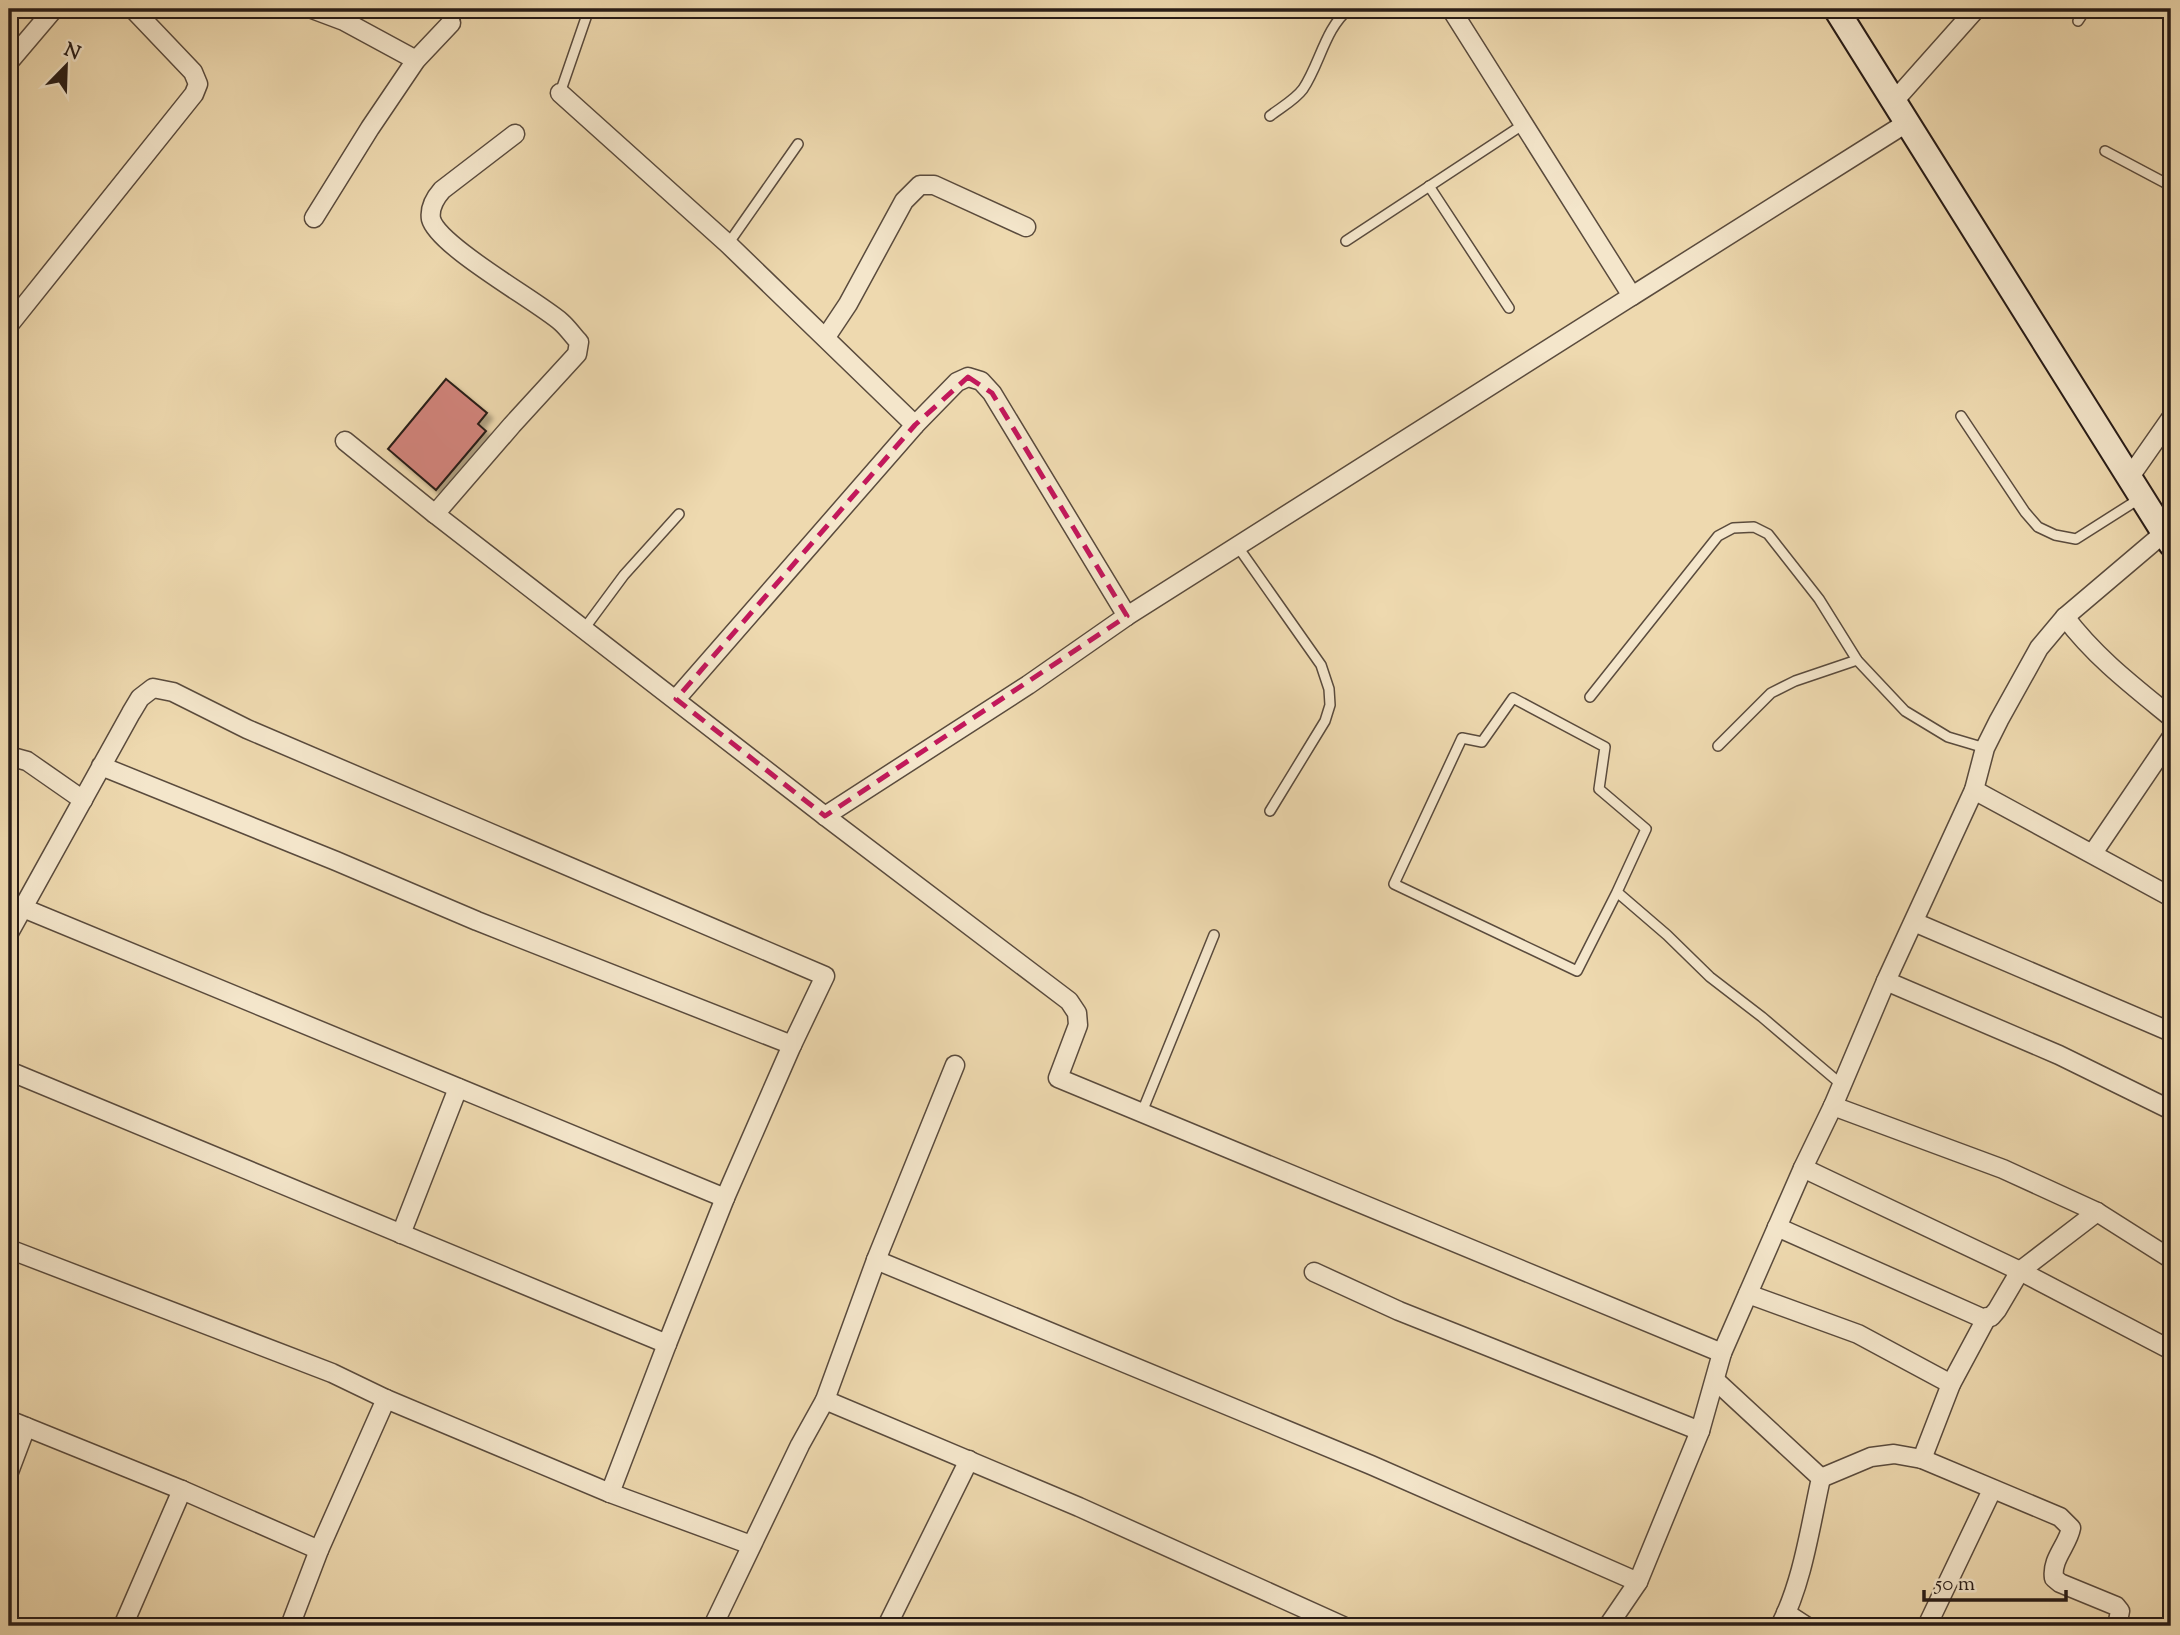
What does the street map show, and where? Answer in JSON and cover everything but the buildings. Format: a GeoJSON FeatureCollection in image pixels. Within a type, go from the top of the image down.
{"type":"FeatureCollection","features":[{"type":"Feature","properties":{"kind":"street"},"geometry":{"type":"LineString","coordinates":[[9,62],[54,9]]}},
{"type":"Feature","properties":{"kind":"street"},"geometry":{"type":"LineString","coordinates":[[9,325],[174,121],[198,84],[192,72],[133,9]]}},
{"type":"Feature","properties":{"kind":"street"},"geometry":{"type":"LineString","coordinates":[[312,9],[348,15],[416,60]]}},
{"type":"Feature","properties":{"kind":"street"},"geometry":{"type":"LineString","coordinates":[[1451,9],[1632,296]]}},
{"type":"Feature","properties":{"kind":"street"},"geometry":{"type":"LineString","coordinates":[[1608,1626],[1638,1582],[1700,1431],[1722,1353],[1803,1168],[1833,1107],[1886,981],[1974,790],[1985,748],[2039,648],[2065,617],[2169,538],[2135,488],[1836,9]]}},
{"type":"Feature","properties":{"kind":"street"},"geometry":{"type":"LineString","coordinates":[[1895,100],[1976,9]]}},
{"type":"Feature","properties":{"kind":"street"},"geometry":{"type":"LineString","coordinates":[[314,218],[416,60],[451,23]]}},
{"type":"Feature","properties":{"kind":"street"},"geometry":{"type":"LineString","coordinates":[[560,93],[728,244],[915,425]]}},
{"type":"Feature","properties":{"kind":"street"},"geometry":{"type":"LineString","coordinates":[[825,816],[1028,685],[1127,617],[1908,122]]}},
{"type":"Feature","properties":{"kind":"street"},"geometry":{"type":"LineString","coordinates":[[435,514],[577,354],[579,342],[561,322],[499,280],[443,237],[431,219],[433,201],[442,190],[515,134]]}},
{"type":"Feature","properties":{"kind":"street"},"geometry":{"type":"LineString","coordinates":[[826,337],[848,304],[904,201],[920,186],[934,185],[1026,227]]}},
{"type":"Feature","properties":{"kind":"street"},"geometry":{"type":"LineString","coordinates":[[676,699],[915,425],[957,382],[968,377],[981,381],[992,393],[1127,617]]}},
{"type":"Feature","properties":{"kind":"street"},"geometry":{"type":"LineString","coordinates":[[2135,488],[2171,418]]}},
{"type":"Feature","properties":{"kind":"street"},"geometry":{"type":"LineString","coordinates":[[345,441],[435,514],[825,816],[1069,1001],[1077,1013],[1078,1025],[1058,1078],[1722,1353]]}},
{"type":"Feature","properties":{"kind":"street"},"geometry":{"type":"LineString","coordinates":[[2065,617],[2084,642],[2119,676],[2171,717]]}},
{"type":"Feature","properties":{"kind":"street"},"geometry":{"type":"LineString","coordinates":[[9,933],[139,698],[153,688],[173,692],[259,734],[825,976],[725,1198],[610,1493]]}},
{"type":"Feature","properties":{"kind":"street"},"geometry":{"type":"LineString","coordinates":[[2093,853],[2171,737]]}},
{"type":"Feature","properties":{"kind":"street"},"geometry":{"type":"LineString","coordinates":[[11,757],[27,761],[83,800]]}},
{"type":"Feature","properties":{"kind":"street"},"geometry":{"type":"LineString","coordinates":[[101,766],[477,921],[792,1045]]}},
{"type":"Feature","properties":{"kind":"street"},"geometry":{"type":"LineString","coordinates":[[1974,790],[2171,897]]}},
{"type":"Feature","properties":{"kind":"street"},"geometry":{"type":"LineString","coordinates":[[23,908],[725,1198]]}},
{"type":"Feature","properties":{"kind":"street"},"geometry":{"type":"LineString","coordinates":[[1914,922],[2171,1032]]}},
{"type":"Feature","properties":{"kind":"street"},"geometry":{"type":"LineString","coordinates":[[1886,981],[2059,1055],[2171,1110]]}},
{"type":"Feature","properties":{"kind":"street"},"geometry":{"type":"LineString","coordinates":[[713,1626],[800,1445],[825,1400],[876,1260],[955,1065]]}},
{"type":"Feature","properties":{"kind":"street"},"geometry":{"type":"LineString","coordinates":[[9,1072],[667,1344]]}},
{"type":"Feature","properties":{"kind":"street"},"geometry":{"type":"LineString","coordinates":[[401,1234],[458,1088]]}},
{"type":"Feature","properties":{"kind":"street"},"geometry":{"type":"LineString","coordinates":[[1833,1107],[2003,1169],[2097,1212],[2168,1258]]}},
{"type":"Feature","properties":{"kind":"street"},"geometry":{"type":"LineString","coordinates":[[1803,1168],[2020,1270],[2171,1350]]}},
{"type":"Feature","properties":{"kind":"street"},"geometry":{"type":"LineString","coordinates":[[1777,1227],[1982,1318],[1991,1317],[1997,1310],[2020,1270],[2097,1212]]}},
{"type":"Feature","properties":{"kind":"street"},"geometry":{"type":"LineString","coordinates":[[9,1250],[332,1373],[386,1399],[610,1493],[751,1545]]}},
{"type":"Feature","properties":{"kind":"street"},"geometry":{"type":"LineString","coordinates":[[876,1260],[1371,1465],[1638,1582]]}},
{"type":"Feature","properties":{"kind":"street"},"geometry":{"type":"LineString","coordinates":[[1314,1272],[1399,1311],[1700,1431]]}},
{"type":"Feature","properties":{"kind":"street"},"geometry":{"type":"LineString","coordinates":[[1748,1294],[1858,1334],[1951,1384]]}},
{"type":"Feature","properties":{"kind":"street"},"geometry":{"type":"LineString","coordinates":[[1922,1459],[1951,1384],[1987,1317]]}},
{"type":"Feature","properties":{"kind":"street"},"geometry":{"type":"LineString","coordinates":[[1715,1380],[1821,1478]]}},
{"type":"Feature","properties":{"kind":"street"},"geometry":{"type":"LineString","coordinates":[[290,1626],[319,1550],[386,1399]]}},
{"type":"Feature","properties":{"kind":"street"},"geometry":{"type":"LineString","coordinates":[[825,1400],[969,1460],[1343,1626]]}},
{"type":"Feature","properties":{"kind":"street"},"geometry":{"type":"LineString","coordinates":[[9,1420],[182,1490],[319,1550]]}},
{"type":"Feature","properties":{"kind":"street"},"geometry":{"type":"LineString","coordinates":[[9,1472],[26,1427]]}},
{"type":"Feature","properties":{"kind":"street"},"geometry":{"type":"LineString","coordinates":[[1821,1478],[1871,1457],[1894,1454],[1922,1459],[2060,1517],[2071,1528],[2054,1565],[2054,1578],[2116,1606],[2120,1611],[2117,1626]]}},
{"type":"Feature","properties":{"kind":"street"},"geometry":{"type":"LineString","coordinates":[[887,1626],[969,1460]]}},
{"type":"Feature","properties":{"kind":"street"},"geometry":{"type":"LineString","coordinates":[[1806,1626],[1783,1620],[1802,1562],[1821,1478]]}},
{"type":"Feature","properties":{"kind":"street"},"geometry":{"type":"LineString","coordinates":[[123,1626],[182,1490]]}},
{"type":"Feature","properties":{"kind":"street"},"geometry":{"type":"LineString","coordinates":[[1927,1626],[1992,1490]]}},
{"type":"Feature","properties":{"kind":"lane"},"geometry":{"type":"LineString","coordinates":[[560,93],[589,9]]}},
{"type":"Feature","properties":{"kind":"lane"},"geometry":{"type":"LineString","coordinates":[[1269,116],[1301,92],[1316,68],[1342,14],[1349,9]]}},
{"type":"Feature","properties":{"kind":"lane"},"geometry":{"type":"LineString","coordinates":[[2078,20],[2086,9]]}},
{"type":"Feature","properties":{"kind":"lane"},"geometry":{"type":"LineString","coordinates":[[1346,241],[1525,124]]}},
{"type":"Feature","properties":{"kind":"lane"},"geometry":{"type":"LineString","coordinates":[[728,244],[798,144]]}},
{"type":"Feature","properties":{"kind":"lane"},"geometry":{"type":"LineString","coordinates":[[2105,151],[2171,186]]}},
{"type":"Feature","properties":{"kind":"lane"},"geometry":{"type":"LineString","coordinates":[[1429,186],[1509,308]]}},
{"type":"Feature","properties":{"kind":"lane"},"geometry":{"type":"LineString","coordinates":[[1961,416],[2025,512],[2038,527],[2055,535],[2076,539],[2135,488]]}},
{"type":"Feature","properties":{"kind":"lane"},"geometry":{"type":"LineString","coordinates":[[584,629],[624,575],[679,514]]}},
{"type":"Feature","properties":{"kind":"lane"},"geometry":{"type":"LineString","coordinates":[[1590,697],[1718,536],[1733,528],[1754,527],[1768,534],[1819,599],[1857,660],[1905,711],[1948,737],[1985,748]]}},
{"type":"Feature","properties":{"kind":"lane"},"geometry":{"type":"LineString","coordinates":[[1238,547],[1321,665],[1329,689],[1330,705],[1325,721],[1270,811]]}},
{"type":"Feature","properties":{"kind":"lane"},"geometry":{"type":"LineString","coordinates":[[1718,746],[1771,693],[1795,681],[1857,660]]}},
{"type":"Feature","properties":{"kind":"lane"},"geometry":{"type":"LineString","coordinates":[[1513,698],[1605,747],[1599,789],[1646,829],[1617,892],[1577,971],[1394,884],[1462,738],[1482,741],[1513,698]]}},
{"type":"Feature","properties":{"kind":"lane"},"geometry":{"type":"LineString","coordinates":[[1617,892],[1710,977],[1842,1085]]}},
{"type":"Feature","properties":{"kind":"lane"},"geometry":{"type":"LineString","coordinates":[[1142,1112],[1214,935]]}},
{"type":"Feature","properties":{"kind":"highlighted area"},"geometry":{"type":"Polygon","coordinates":[[[968,377],[992,393],[1127,616],[825,816],[676,699],[915,425],[968,377]]]}}]}
